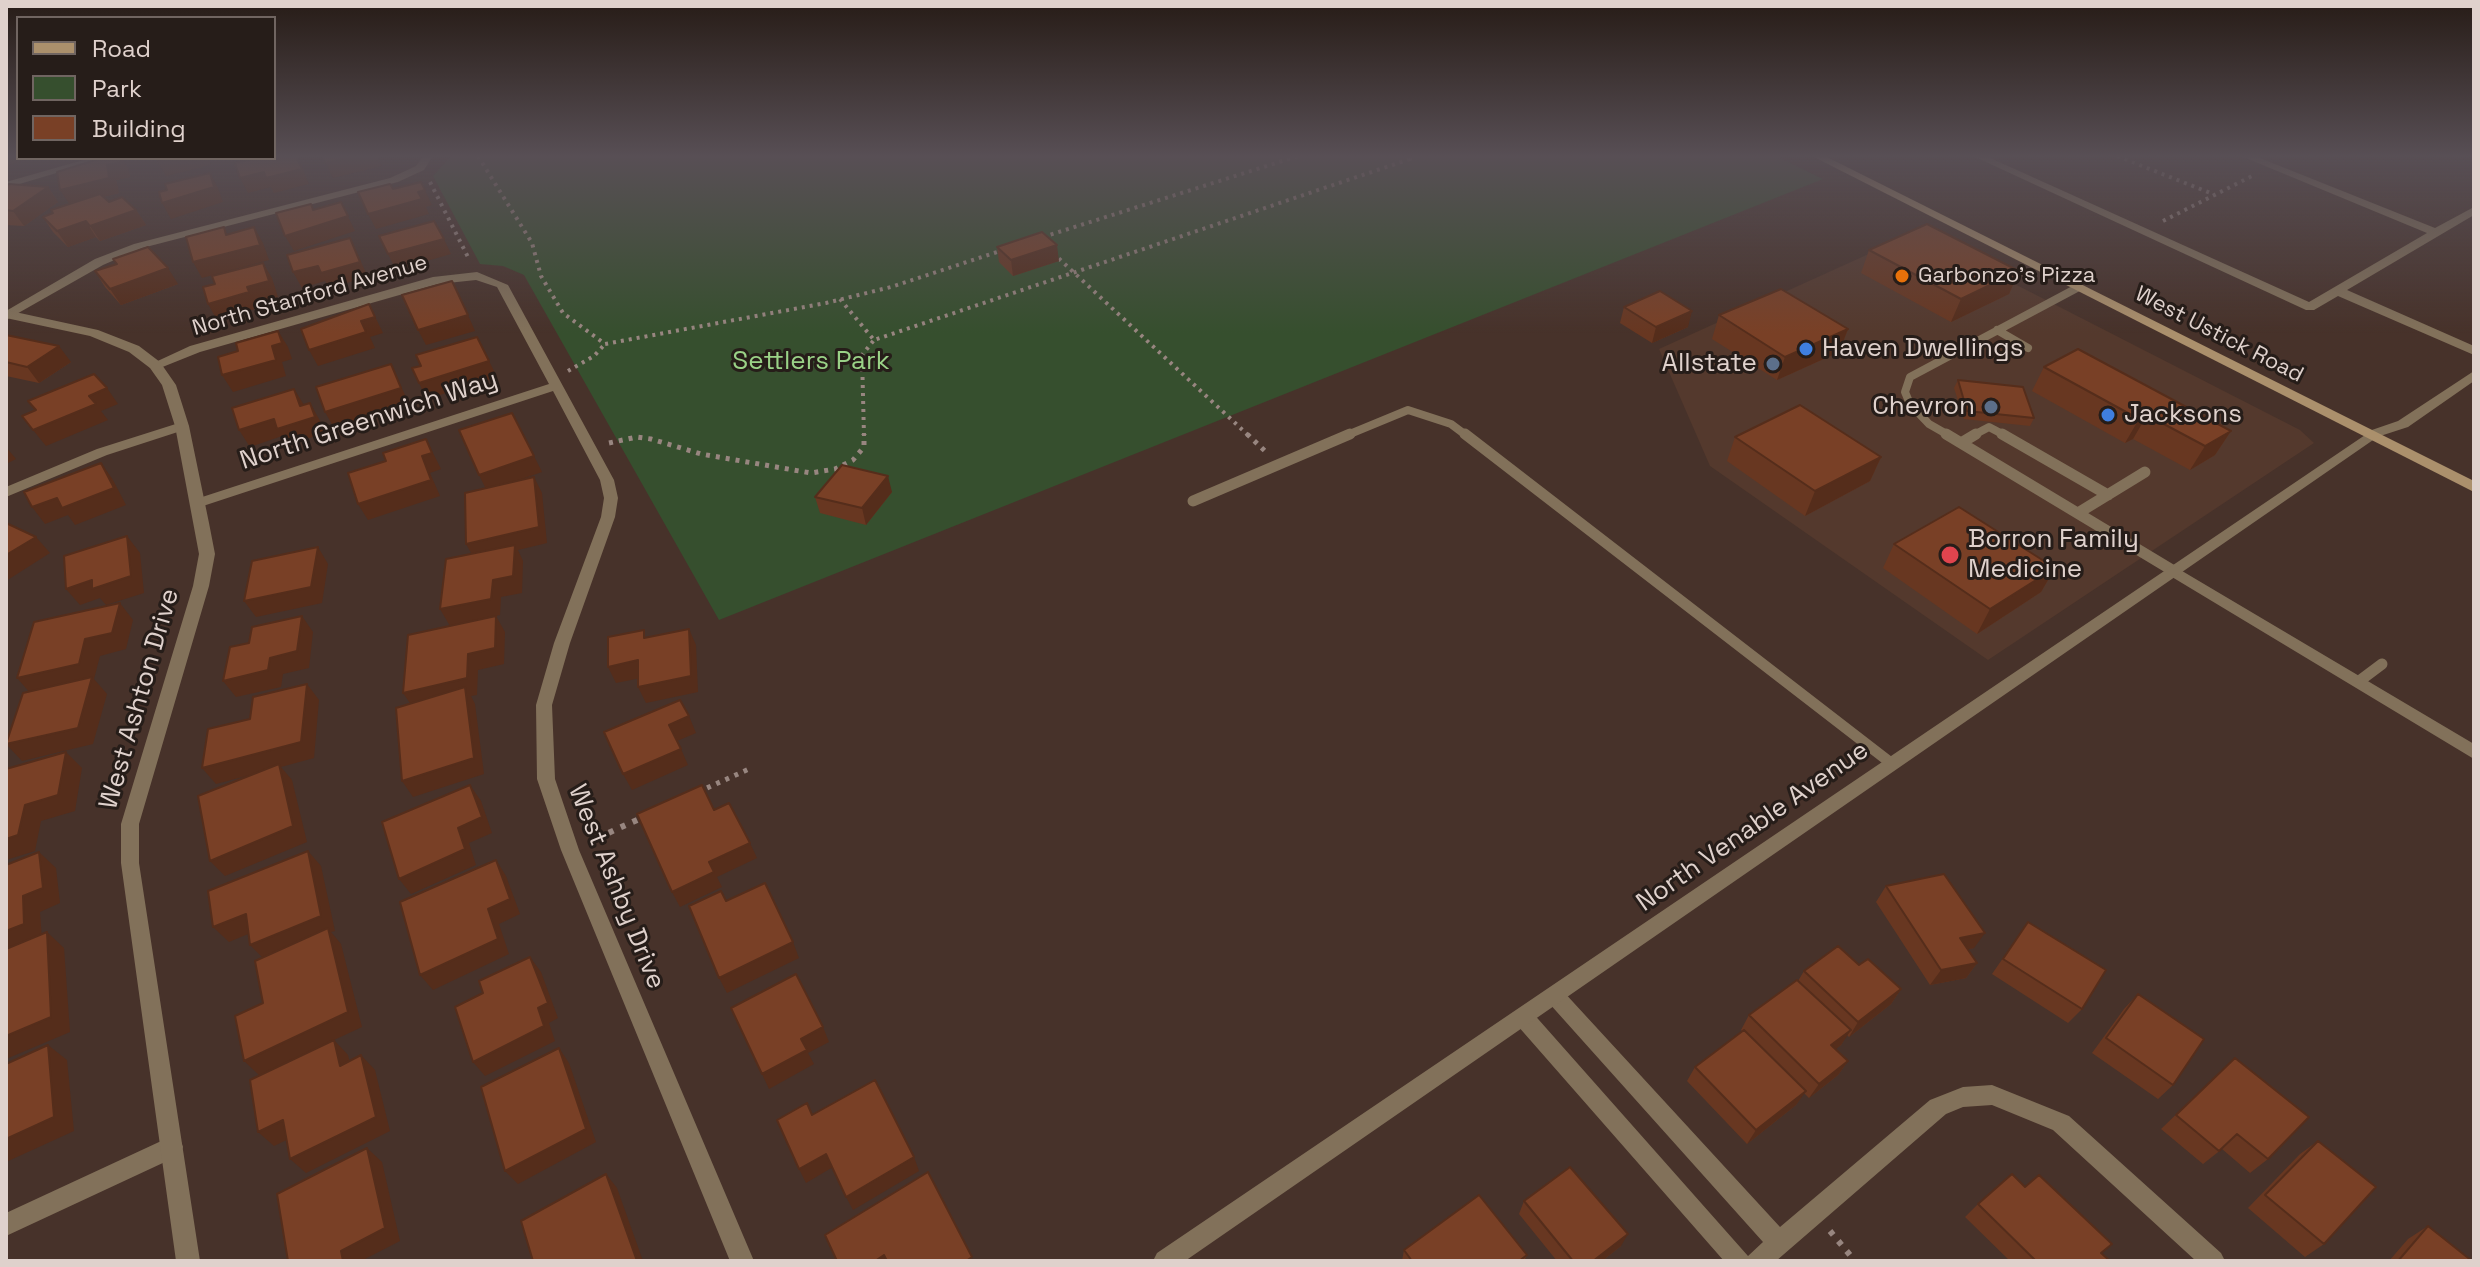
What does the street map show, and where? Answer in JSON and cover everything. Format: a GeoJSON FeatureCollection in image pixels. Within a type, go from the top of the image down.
{"type":"FeatureCollection","features":[{"type":"Feature","properties":{"kind":"main road","name":"West Ustick Road"},"geometry":{"type":"LineString","coordinates":[[1933,215],[2474,487]]}},
{"type":"Feature","properties":{"kind":"street"},"geometry":{"type":"LineString","coordinates":[[7,315],[99,262],[138,246],[258,215]]}},
{"type":"Feature","properties":{"kind":"street"},"geometry":{"type":"LineString","coordinates":[[2108,215],[2310,307],[2466,215]]}},
{"type":"Feature","properties":{"kind":"street"},"geometry":{"type":"LineString","coordinates":[[2392,215],[2436,233]]}},
{"type":"Feature","properties":{"kind":"street","name":"North Stanford Avenue"},"geometry":{"type":"LineString","coordinates":[[155,365],[195,349],[476,271]]}},
{"type":"Feature","properties":{"kind":"street","name":"West Ashby Drive"},"geometry":{"type":"LineString","coordinates":[[476,271],[502,285],[562,378],[607,480],[611,498],[608,517],[562,643],[544,705],[546,779],[570,850],[742,1261]]}},
{"type":"Feature","properties":{"kind":"street"},"geometry":{"type":"LineString","coordinates":[[2338,291],[2474,351]]}},
{"type":"Feature","properties":{"kind":"street","name":"West Ashton Drive"},"geometry":{"type":"LineString","coordinates":[[7,315],[94,333],[134,349],[155,365],[169,385],[182,426],[198,503],[207,554],[201,586],[130,824],[130,863],[188,1261]]}},
{"type":"Feature","properties":{"kind":"street","name":"North Venable Avenue"},"geometry":{"type":"LineString","coordinates":[[1165,1261],[2371,435],[2403,424],[2474,375]]}},
{"type":"Feature","properties":{"kind":"street","name":"North Greenwich Way"},"geometry":{"type":"LineString","coordinates":[[198,503],[562,378]]}},
{"type":"Feature","properties":{"kind":"street"},"geometry":{"type":"LineString","coordinates":[[6,492],[102,452],[182,426]]}},
{"type":"Feature","properties":{"kind":"street"},"geometry":{"type":"LineString","coordinates":[[2172,570],[2474,752]]}},
{"type":"Feature","properties":{"kind":"street"},"geometry":{"type":"LineString","coordinates":[[1555,996],[1779,1243]]}},
{"type":"Feature","properties":{"kind":"street"},"geometry":{"type":"LineString","coordinates":[[1524,1018],[1739,1261]]}},
{"type":"Feature","properties":{"kind":"street"},"geometry":{"type":"LineString","coordinates":[[1758,1261],[1938,1107],[1963,1097],[1992,1095],[2061,1123],[2213,1261]]}},
{"type":"Feature","properties":{"kind":"street"},"geometry":{"type":"LineString","coordinates":[[6,1225],[172,1147]]}},
{"type":"Feature","properties":{"kind":"lane"},"geometry":{"type":"LineString","coordinates":[[2077,288],[1917,371],[1910,377],[1905,392],[1910,404],[1929,424],[2172,570]]}},
{"type":"Feature","properties":{"kind":"lane"},"geometry":{"type":"LineString","coordinates":[[1997,330],[2028,348]]}},
{"type":"Feature","properties":{"kind":"lane"},"geometry":{"type":"LineString","coordinates":[[1193,501],[1408,410],[1451,424],[1891,763]]}},
{"type":"Feature","properties":{"kind":"lane"},"geometry":{"type":"LineString","coordinates":[[1961,443],[1989,427],[2108,495]]}},
{"type":"Feature","properties":{"kind":"lane"},"geometry":{"type":"LineString","coordinates":[[2078,513],[2145,472]]}},
{"type":"Feature","properties":{"kind":"lane"},"geometry":{"type":"LineString","coordinates":[[2358,682],[2382,664]]}},
{"type":"Feature","properties":{"kind":"path"},"geometry":{"type":"LineString","coordinates":[[446,215],[476,271]]}},
{"type":"Feature","properties":{"kind":"path"},"geometry":{"type":"LineString","coordinates":[[515,215],[532,243],[541,276],[563,313],[605,344]]}},
{"type":"Feature","properties":{"kind":"path"},"geometry":{"type":"LineString","coordinates":[[1111,215],[1038,238],[1280,464]]}},
{"type":"Feature","properties":{"kind":"path"},"geometry":{"type":"LineString","coordinates":[[608,443],[637,437],[701,454],[811,473],[835,469],[853,460],[864,447],[862,355],[874,340],[1244,215]]}},
{"type":"Feature","properties":{"kind":"path"},"geometry":{"type":"LineString","coordinates":[[2160,222],[2174,215]]}},
{"type":"Feature","properties":{"kind":"path"},"geometry":{"type":"LineString","coordinates":[[562,378],[594,356],[605,344],[840,299],[1009,248]]}},
{"type":"Feature","properties":{"kind":"path"},"geometry":{"type":"LineString","coordinates":[[840,299],[874,340]]}},
{"type":"Feature","properties":{"kind":"path"},"geometry":{"type":"LineString","coordinates":[[695,794],[749,769]]}},
{"type":"Feature","properties":{"kind":"path"},"geometry":{"type":"LineString","coordinates":[[597,838],[655,812]]}},
{"type":"Feature","properties":{"kind":"path"},"geometry":{"type":"LineString","coordinates":[[1814,1213],[1855,1261]]}},
{"type":"Feature","properties":{"kind":"shaded area"},"geometry":{"type":"Polygon","coordinates":[[[1915,233],[2300,430],[2314,443],[1988,660],[1710,466],[1659,349],[1915,233]]]}},
{"type":"Feature","properties":{"kind":"green space","name":"Settlers Park"},"geometry":{"type":"Polygon","coordinates":[[[454,215],[1733,215],[719,620],[524,275],[503,266],[480,264],[454,215]]]}},
{"type":"Feature","properties":{"kind":"building"},"geometry":{"type":"Polygon","coordinates":[[[121,215],[90,226],[86,221],[57,231],[43,217],[121,215]]]}},
{"type":"Feature","properties":{"kind":"building"},"geometry":{"type":"Polygon","coordinates":[[[277,215],[348,216],[285,236],[277,215]]]}},
{"type":"Feature","properties":{"kind":"building"},"geometry":{"type":"Polygon","coordinates":[[[434,221],[444,239],[388,254],[379,236],[434,221]]]}},
{"type":"Feature","properties":{"kind":"building"},"geometry":{"type":"Polygon","coordinates":[[[1927,224],[2019,271],[1961,299],[1869,250],[1927,224]]]}},
{"type":"Feature","properties":{"kind":"building"},"geometry":{"type":"Polygon","coordinates":[[[224,227],[226,235],[254,227],[260,245],[193,262],[186,237],[224,227]]]}},
{"type":"Feature","properties":{"kind":"building"},"geometry":{"type":"Polygon","coordinates":[[[1042,232],[1057,245],[1011,260],[997,247],[1042,232]]]}},
{"type":"Feature","properties":{"kind":"building"},"geometry":{"type":"Polygon","coordinates":[[[350,238],[360,262],[321,273],[318,266],[293,272],[287,255],[350,238]]]}},
{"type":"Feature","properties":{"kind":"building"},"geometry":{"type":"Polygon","coordinates":[[[148,247],[168,268],[110,289],[95,271],[117,264],[113,259],[148,247]]]}},
{"type":"Feature","properties":{"kind":"building"},"geometry":{"type":"Polygon","coordinates":[[[263,263],[269,281],[247,287],[249,292],[208,304],[203,287],[215,284],[212,276],[263,263]]]}},
{"type":"Feature","properties":{"kind":"building"},"geometry":{"type":"Polygon","coordinates":[[[452,281],[468,315],[418,330],[402,295],[452,281]]]}},
{"type":"Feature","properties":{"kind":"building"},"geometry":{"type":"Polygon","coordinates":[[[1781,289],[1848,329],[1785,357],[1719,315],[1781,289]]]}},
{"type":"Feature","properties":{"kind":"building"},"geometry":{"type":"Polygon","coordinates":[[[1660,291],[1692,311],[1656,327],[1624,307],[1660,291]]]}},
{"type":"Feature","properties":{"kind":"building"},"geometry":{"type":"Polygon","coordinates":[[[369,304],[375,317],[361,321],[366,332],[309,350],[301,329],[369,304]]]}},
{"type":"Feature","properties":{"kind":"building"},"geometry":{"type":"Polygon","coordinates":[[[278,331],[282,343],[272,346],[276,360],[222,375],[218,357],[238,351],[236,343],[278,331]]]}},
{"type":"Feature","properties":{"kind":"building"},"geometry":{"type":"Polygon","coordinates":[[[6,335],[59,346],[27,367],[6,362],[6,335]]]}},
{"type":"Feature","properties":{"kind":"building"},"geometry":{"type":"Polygon","coordinates":[[[477,337],[489,361],[419,383],[412,368],[421,366],[416,355],[477,337]]]}},
{"type":"Feature","properties":{"kind":"building"},"geometry":{"type":"Polygon","coordinates":[[[2078,349],[2231,431],[2205,446],[2147,415],[2139,419],[2044,367],[2078,349]]]}},
{"type":"Feature","properties":{"kind":"building"},"geometry":{"type":"Polygon","coordinates":[[[391,364],[401,388],[325,412],[316,387],[391,364]]]}},
{"type":"Feature","properties":{"kind":"building"},"geometry":{"type":"Polygon","coordinates":[[[94,374],[107,388],[89,396],[96,404],[33,430],[22,416],[36,410],[28,401],[94,374]]]}},
{"type":"Feature","properties":{"kind":"building","name":"Chevron"},"geometry":{"type":"Polygon","coordinates":[[[1958,380],[2023,387],[2034,418],[1967,411],[1958,380]]]}},
{"type":"Feature","properties":{"kind":"building"},"geometry":{"type":"Polygon","coordinates":[[[294,389],[300,406],[310,403],[315,417],[277,429],[274,419],[239,430],[232,408],[294,389]]]}},
{"type":"Feature","properties":{"kind":"building"},"geometry":{"type":"Polygon","coordinates":[[[1800,405],[1881,457],[1815,491],[1735,437],[1800,405]]]}},
{"type":"Feature","properties":{"kind":"building"},"geometry":{"type":"Polygon","coordinates":[[[512,413],[534,456],[479,475],[459,430],[512,413]]]}},
{"type":"Feature","properties":{"kind":"building"},"geometry":{"type":"Polygon","coordinates":[[[426,439],[432,453],[422,456],[431,480],[358,504],[348,473],[386,461],[383,453],[426,439]]]}},
{"type":"Feature","properties":{"kind":"building"},"geometry":{"type":"Polygon","coordinates":[[[101,463],[114,488],[62,508],[57,498],[32,507],[24,492],[101,463]]]}},
{"type":"Feature","properties":{"kind":"building"},"geometry":{"type":"Polygon","coordinates":[[[842,465],[888,476],[862,508],[815,497],[842,465]]]}},
{"type":"Feature","properties":{"kind":"building"},"geometry":{"type":"Polygon","coordinates":[[[534,477],[539,527],[466,544],[465,493],[534,477]]]}},
{"type":"Feature","properties":{"kind":"building"},"geometry":{"type":"Polygon","coordinates":[[[1959,507],[2055,568],[1990,609],[1894,544],[1959,507]]]}},
{"type":"Feature","properties":{"kind":"building"},"geometry":{"type":"Polygon","coordinates":[[[6,523],[36,537],[6,555],[6,523]]]}},
{"type":"Feature","properties":{"kind":"building"},"geometry":{"type":"Polygon","coordinates":[[[127,536],[131,576],[92,589],[92,580],[66,589],[64,556],[127,536]]]}},
{"type":"Feature","properties":{"kind":"building"},"geometry":{"type":"Polygon","coordinates":[[[515,545],[513,576],[493,580],[491,599],[440,609],[446,559],[515,545]]]}},
{"type":"Feature","properties":{"kind":"building"},"geometry":{"type":"Polygon","coordinates":[[[318,547],[311,587],[244,601],[252,561],[318,547]]]}},
{"type":"Feature","properties":{"kind":"building"},"geometry":{"type":"Polygon","coordinates":[[[120,603],[112,633],[85,639],[79,664],[17,678],[34,622],[120,603]]]}},
{"type":"Feature","properties":{"kind":"building"},"geometry":{"type":"Polygon","coordinates":[[[302,616],[297,651],[270,658],[268,670],[223,681],[230,647],[249,643],[252,627],[302,616]]]}},
{"type":"Feature","properties":{"kind":"building"},"geometry":{"type":"Polygon","coordinates":[[[496,616],[495,648],[468,654],[467,678],[403,693],[408,635],[496,616]]]}},
{"type":"Feature","properties":{"kind":"building"},"geometry":{"type":"Polygon","coordinates":[[[689,629],[691,676],[638,687],[638,660],[608,667],[608,637],[644,630],[644,638],[689,629]]]}},
{"type":"Feature","properties":{"kind":"building"},"geometry":{"type":"Polygon","coordinates":[[[92,677],[78,728],[6,744],[23,693],[92,677]]]}},
{"type":"Feature","properties":{"kind":"building"},"geometry":{"type":"Polygon","coordinates":[[[307,684],[301,742],[202,768],[208,729],[250,719],[253,697],[307,684]]]}},
{"type":"Feature","properties":{"kind":"building"},"geometry":{"type":"Polygon","coordinates":[[[465,687],[474,758],[402,781],[396,708],[465,687]]]}},
{"type":"Feature","properties":{"kind":"building"},"geometry":{"type":"Polygon","coordinates":[[[680,700],[689,716],[669,725],[681,749],[623,774],[604,732],[680,700]]]}},
{"type":"Feature","properties":{"kind":"building"},"geometry":{"type":"Polygon","coordinates":[[[66,752],[58,795],[25,805],[18,835],[6,839],[6,769],[66,752]]]}},
{"type":"Feature","properties":{"kind":"building"},"geometry":{"type":"Polygon","coordinates":[[[279,764],[293,826],[210,861],[198,796],[279,764]]]}},
{"type":"Feature","properties":{"kind":"building"},"geometry":{"type":"Polygon","coordinates":[[[470,785],[482,817],[458,828],[465,849],[399,879],[382,822],[470,785]]]}},
{"type":"Feature","properties":{"kind":"building"},"geometry":{"type":"Polygon","coordinates":[[[702,785],[714,810],[729,803],[750,843],[709,862],[714,872],[672,892],[637,814],[702,785]]]}},
{"type":"Feature","properties":{"kind":"building"},"geometry":{"type":"Polygon","coordinates":[[[308,851],[321,916],[250,945],[246,914],[213,927],[208,891],[308,851]]]}},
{"type":"Feature","properties":{"kind":"building"},"geometry":{"type":"Polygon","coordinates":[[[39,852],[43,888],[23,896],[24,924],[6,931],[6,865],[39,852]]]}},
{"type":"Feature","properties":{"kind":"building"},"geometry":{"type":"Polygon","coordinates":[[[496,860],[510,899],[488,909],[498,939],[420,975],[400,902],[496,860]]]}},
{"type":"Feature","properties":{"kind":"building"},"geometry":{"type":"Polygon","coordinates":[[[1944,874],[1985,933],[1960,938],[1977,963],[1941,970],[1886,886],[1944,874]]]}},
{"type":"Feature","properties":{"kind":"building"},"geometry":{"type":"Polygon","coordinates":[[[765,883],[793,942],[719,978],[689,906],[721,891],[726,901],[765,883]]]}},
{"type":"Feature","properties":{"kind":"building"},"geometry":{"type":"Polygon","coordinates":[[[2028,922],[2106,970],[2082,1009],[2003,959],[2028,922]]]}},
{"type":"Feature","properties":{"kind":"building"},"geometry":{"type":"Polygon","coordinates":[[[328,928],[348,1012],[244,1061],[235,1016],[263,1003],[255,961],[328,928]]]}},
{"type":"Feature","properties":{"kind":"building"},"geometry":{"type":"Polygon","coordinates":[[[47,932],[51,1017],[6,1036],[6,949],[47,932]]]}},
{"type":"Feature","properties":{"kind":"building"},"geometry":{"type":"Polygon","coordinates":[[[1838,946],[1859,965],[1868,959],[1901,989],[1858,1022],[1804,971],[1838,946]]]}},
{"type":"Feature","properties":{"kind":"building"},"geometry":{"type":"Polygon","coordinates":[[[530,957],[548,1003],[538,1008],[544,1026],[473,1062],[455,1007],[483,993],[479,981],[530,957]]]}},
{"type":"Feature","properties":{"kind":"building"},"geometry":{"type":"Polygon","coordinates":[[[796,974],[823,1027],[801,1039],[807,1050],[762,1074],[731,1008],[796,974]]]}},
{"type":"Feature","properties":{"kind":"building"},"geometry":{"type":"Polygon","coordinates":[[[1797,980],[1851,1030],[1831,1045],[1848,1061],[1819,1084],[1749,1015],[1797,980]]]}},
{"type":"Feature","properties":{"kind":"building"},"geometry":{"type":"Polygon","coordinates":[[[2138,994],[2204,1039],[2173,1085],[2106,1038],[2138,994]]]}},
{"type":"Feature","properties":{"kind":"building"},"geometry":{"type":"Polygon","coordinates":[[[1744,1030],[1806,1091],[1756,1130],[1695,1067],[1744,1030]]]}},
{"type":"Feature","properties":{"kind":"building"},"geometry":{"type":"Polygon","coordinates":[[[334,1040],[340,1066],[361,1055],[376,1117],[290,1159],[283,1120],[258,1132],[250,1080],[334,1040]]]}},
{"type":"Feature","properties":{"kind":"building"},"geometry":{"type":"Polygon","coordinates":[[[48,1045],[54,1117],[6,1139],[6,1064],[48,1045]]]}},
{"type":"Feature","properties":{"kind":"building"},"geometry":{"type":"Polygon","coordinates":[[[559,1048],[586,1129],[505,1171],[481,1087],[559,1048]]]}},
{"type":"Feature","properties":{"kind":"building"},"geometry":{"type":"Polygon","coordinates":[[[2235,1058],[2309,1117],[2268,1159],[2237,1134],[2219,1151],[2176,1115],[2235,1058]]]}},
{"type":"Feature","properties":{"kind":"building"},"geometry":{"type":"Polygon","coordinates":[[[875,1080],[914,1157],[846,1197],[826,1154],[799,1169],[777,1120],[807,1103],[812,1115],[875,1080]]]}},
{"type":"Feature","properties":{"kind":"building"},"geometry":{"type":"Polygon","coordinates":[[[2318,1141],[2376,1187],[2324,1244],[2265,1195],[2318,1141]]]}},
{"type":"Feature","properties":{"kind":"building"},"geometry":{"type":"Polygon","coordinates":[[[367,1148],[385,1228],[341,1251],[343,1261],[288,1261],[277,1194],[367,1148]]]}},
{"type":"Feature","properties":{"kind":"building"},"geometry":{"type":"Polygon","coordinates":[[[1570,1167],[1628,1234],[1593,1261],[1573,1261],[1524,1201],[1570,1167]]]}},
{"type":"Feature","properties":{"kind":"building"},"geometry":{"type":"Polygon","coordinates":[[[928,1172],[972,1257],[966,1261],[887,1261],[884,1255],[875,1261],[837,1261],[825,1235],[928,1172]]]}},
{"type":"Feature","properties":{"kind":"building"},"geometry":{"type":"Polygon","coordinates":[[[606,1174],[637,1261],[533,1261],[521,1221],[606,1174]]]}},
{"type":"Feature","properties":{"kind":"building"},"geometry":{"type":"Polygon","coordinates":[[[2012,1174],[2025,1187],[2039,1175],[2112,1244],[2101,1253],[2110,1261],[2036,1261],[1978,1204],[2012,1174]]]}},
{"type":"Feature","properties":{"kind":"building"},"geometry":{"type":"Polygon","coordinates":[[[1479,1195],[1527,1255],[1519,1261],[1412,1261],[1404,1250],[1479,1195]]]}},
{"type":"Feature","properties":{"kind":"building"},"geometry":{"type":"Polygon","coordinates":[[[2428,1226],[2472,1261],[2398,1261],[2428,1226]]]}},
{"type":"Feature","properties":{"kind":"place","name":"Garbonzo's Pizza"},"geometry":{"type":"Point","coordinates":[1902,276]}},
{"type":"Feature","properties":{"kind":"place","name":"Haven Dwellings"},"geometry":{"type":"Point","coordinates":[1806,349]}},
{"type":"Feature","properties":{"kind":"place","name":"Allstate"},"geometry":{"type":"Point","coordinates":[1773,364]}},
{"type":"Feature","properties":{"kind":"place","name":"Chevron"},"geometry":{"type":"Point","coordinates":[1991,407]}},
{"type":"Feature","properties":{"kind":"place","name":"Jacksons"},"geometry":{"type":"Point","coordinates":[2108,415]}},
{"type":"Feature","properties":{"kind":"place","name":"Borron Family Medicine"},"geometry":{"type":"Point","coordinates":[1950,555]}}]}
